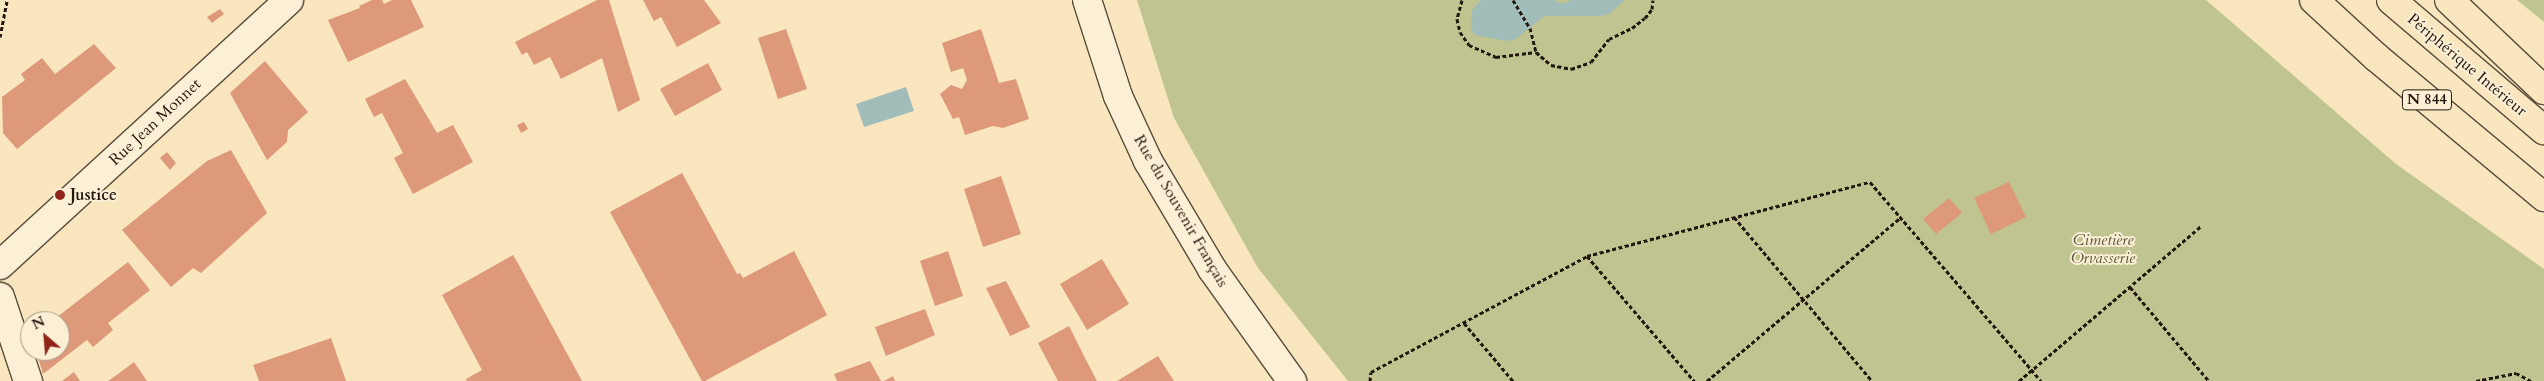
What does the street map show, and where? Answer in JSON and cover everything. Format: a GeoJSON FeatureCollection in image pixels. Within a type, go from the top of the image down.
{"type":"FeatureCollection","features":[{"type":"Feature","properties":{"kind":"highway","name":"N 844"},"geometry":{"type":"LineString","coordinates":[[2314,0],[2398,76],[2544,197]]}},
{"type":"Feature","properties":{"kind":"highway","name":"Périphérique Intérieur"},"geometry":{"type":"LineString","coordinates":[[2391,0],[2544,130]]}},
{"type":"Feature","properties":{"kind":"highway"},"geometry":{"type":"LineString","coordinates":[[2448,0],[2544,90]]}},
{"type":"Feature","properties":{"kind":"street","name":"Rue Jean Monnet"},"geometry":{"type":"LineString","coordinates":[[0,265],[289,0]]}},
{"type":"Feature","properties":{"kind":"street","name":"Rue du Souvenir Français"},"geometry":{"type":"LineString","coordinates":[[1086,0],[1118,96],[1148,161],[1212,269],[1289,380]]}},
{"type":"Feature","properties":{"kind":"street"},"geometry":{"type":"LineString","coordinates":[[0,297],[28,381]]}},
{"type":"Feature","properties":{"kind":"path"},"geometry":{"type":"LineString","coordinates":[[0,37],[7,0]]}},
{"type":"Feature","properties":{"kind":"path"},"geometry":{"type":"LineString","coordinates":[[1462,0],[1458,19],[1460,32],[1469,45],[1496,57],[1536,52]]}},
{"type":"Feature","properties":{"kind":"path"},"geometry":{"type":"LineString","coordinates":[[1513,0],[1530,28],[1536,52],[1559,68],[1583,66],[1591,62],[1609,39],[1632,28],[1645,18],[1652,10],[1653,0]]}},
{"type":"Feature","properties":{"kind":"path"},"geometry":{"type":"LineString","coordinates":[[1370,381],[1371,372],[1587,256],[1870,182],[2041,381]]}},
{"type":"Feature","properties":{"kind":"path"},"geometry":{"type":"LineString","coordinates":[[1734,217],[1872,381]]}},
{"type":"Feature","properties":{"kind":"path"},"geometry":{"type":"LineString","coordinates":[[1707,381],[1901,217]]}},
{"type":"Feature","properties":{"kind":"path"},"geometry":{"type":"LineString","coordinates":[[2020,381],[2201,226]]}},
{"type":"Feature","properties":{"kind":"path"},"geometry":{"type":"LineString","coordinates":[[1587,256],[1694,381]]}},
{"type":"Feature","properties":{"kind":"path"},"geometry":{"type":"LineString","coordinates":[[2130,287],[2209,381]]}},
{"type":"Feature","properties":{"kind":"path"},"geometry":{"type":"LineString","coordinates":[[1464,323],[1513,381]]}},
{"type":"Feature","properties":{"kind":"path"},"geometry":{"type":"LineString","coordinates":[[2476,381],[2516,373],[2531,381]]}},
{"type":"Feature","properties":{"kind":"green space","name":"Cimetière Orvasserie"},"geometry":{"type":"Polygon","coordinates":[[[1137,0],[2206,0],[2396,164],[2544,269],[2544,381],[1348,381],[1258,268],[1174,118],[1137,0]]]}},
{"type":"Feature","properties":{"kind":"green space"},"geometry":{"type":"Polygon","coordinates":[[[2517,0],[2544,0],[2544,22],[2517,0]]]}},
{"type":"Feature","properties":{"kind":"water"},"geometry":{"type":"Polygon","coordinates":[[[1481,0],[1553,0],[1563,4],[1571,0],[1625,0],[1609,14],[1600,16],[1544,16],[1516,39],[1507,41],[1475,35],[1471,29],[1472,10],[1481,0]]]}},
{"type":"Feature","properties":{"kind":"water"},"geometry":{"type":"Polygon","coordinates":[[[906,87],[914,111],[864,127],[856,104],[906,87]]]}},
{"type":"Feature","properties":{"kind":"building"},"geometry":{"type":"Polygon","coordinates":[[[372,0],[382,0],[384,4],[392,0],[411,0],[424,27],[348,62],[328,20],[360,8],[359,6],[372,0]]]}},
{"type":"Feature","properties":{"kind":"building"},"geometry":{"type":"Polygon","coordinates":[[[597,0],[609,0],[640,100],[618,112],[602,58],[561,79],[550,57],[534,65],[527,52],[522,55],[515,42],[597,0]]]}},
{"type":"Feature","properties":{"kind":"building"},"geometry":{"type":"Polygon","coordinates":[[[643,0],[704,0],[721,23],[677,47],[661,17],[654,21],[643,0]]]}},
{"type":"Feature","properties":{"kind":"building"},"geometry":{"type":"Polygon","coordinates":[[[220,9],[224,14],[212,23],[207,17],[220,9]]]}},
{"type":"Feature","properties":{"kind":"building"},"geometry":{"type":"Polygon","coordinates":[[[786,29],[807,89],[778,99],[758,38],[786,29]]]}},
{"type":"Feature","properties":{"kind":"building"},"geometry":{"type":"Polygon","coordinates":[[[981,29],[999,83],[1016,79],[1029,119],[1003,128],[993,126],[965,135],[959,117],[953,119],[940,94],[951,85],[962,89],[967,80],[963,68],[951,72],[942,43],[981,29]]]}},
{"type":"Feature","properties":{"kind":"building"},"geometry":{"type":"Polygon","coordinates":[[[94,44],[116,68],[17,149],[3,133],[2,97],[25,80],[21,74],[42,58],[55,74],[94,44]]]}},
{"type":"Feature","properties":{"kind":"building"},"geometry":{"type":"Polygon","coordinates":[[[265,61],[308,112],[288,130],[287,142],[267,160],[230,93],[265,61]]]}},
{"type":"Feature","properties":{"kind":"building"},"geometry":{"type":"Polygon","coordinates":[[[708,63],[722,90],[675,116],[660,89],[708,63]]]}},
{"type":"Feature","properties":{"kind":"building"},"geometry":{"type":"Polygon","coordinates":[[[405,79],[437,133],[453,125],[473,162],[413,194],[394,158],[403,153],[382,113],[374,117],[365,99],[405,79]]]}},
{"type":"Feature","properties":{"kind":"building"},"geometry":{"type":"Polygon","coordinates":[[[524,122],[528,129],[521,133],[517,125],[524,122]]]}},
{"type":"Feature","properties":{"kind":"building"},"geometry":{"type":"Polygon","coordinates":[[[231,150],[267,213],[201,273],[193,268],[171,287],[122,230],[207,161],[231,150]]]}},
{"type":"Feature","properties":{"kind":"building"},"geometry":{"type":"Polygon","coordinates":[[[167,152],[176,163],[170,170],[160,158],[167,152]]]}},
{"type":"Feature","properties":{"kind":"building"},"geometry":{"type":"Polygon","coordinates":[[[682,173],[737,274],[740,273],[743,278],[794,251],[827,315],[705,381],[702,381],[610,212],[682,173]]]}},
{"type":"Feature","properties":{"kind":"building"},"geometry":{"type":"Polygon","coordinates":[[[1001,176],[1021,234],[983,247],[964,189],[1001,176]]]}},
{"type":"Feature","properties":{"kind":"building"},"geometry":{"type":"Polygon","coordinates":[[[2009,182],[2026,217],[1991,234],[1974,198],[2009,182]]]}},
{"type":"Feature","properties":{"kind":"building"},"geometry":{"type":"Polygon","coordinates":[[[1949,198],[1962,213],[1936,234],[1923,219],[1949,198]]]}},
{"type":"Feature","properties":{"kind":"building"},"geometry":{"type":"Polygon","coordinates":[[[948,251],[963,296],[935,306],[920,261],[948,251]]]}},
{"type":"Feature","properties":{"kind":"building"},"geometry":{"type":"Polygon","coordinates":[[[513,255],[582,381],[467,381],[466,379],[482,370],[442,295],[513,255]]]}},
{"type":"Feature","properties":{"kind":"building"},"geometry":{"type":"Polygon","coordinates":[[[1102,259],[1129,304],[1087,330],[1060,284],[1102,259]]]}},
{"type":"Feature","properties":{"kind":"building"},"geometry":{"type":"Polygon","coordinates":[[[128,262],[150,290],[108,323],[113,330],[93,347],[87,340],[70,353],[70,311],[65,311],[128,262]]]}},
{"type":"Feature","properties":{"kind":"building"},"geometry":{"type":"Polygon","coordinates":[[[1006,281],[1030,327],[1010,336],[986,288],[1006,281]]]}},
{"type":"Feature","properties":{"kind":"building"},"geometry":{"type":"Polygon","coordinates":[[[925,309],[935,335],[886,356],[875,327],[925,309]]]}},
{"type":"Feature","properties":{"kind":"building"},"geometry":{"type":"Polygon","coordinates":[[[1069,326],[1097,381],[1058,381],[1038,343],[1069,326]]]}},
{"type":"Feature","properties":{"kind":"building"},"geometry":{"type":"Polygon","coordinates":[[[331,338],[346,381],[259,381],[253,365],[331,338]]]}},
{"type":"Feature","properties":{"kind":"building"},"geometry":{"type":"Polygon","coordinates":[[[1158,356],[1174,381],[1117,381],[1158,356]]]}},
{"type":"Feature","properties":{"kind":"building"},"geometry":{"type":"Polygon","coordinates":[[[39,361],[60,361],[43,374],[39,361]]]}},
{"type":"Feature","properties":{"kind":"building"},"geometry":{"type":"Polygon","coordinates":[[[870,361],[881,381],[837,381],[834,374],[870,361]]]}},
{"type":"Feature","properties":{"kind":"building"},"geometry":{"type":"Polygon","coordinates":[[[134,362],[147,381],[108,381],[118,374],[134,362]]]}},
{"type":"Feature","properties":{"kind":"building"},"geometry":{"type":"Polygon","coordinates":[[[74,372],[80,381],[62,381],[74,372]]]}},
{"type":"Feature","properties":{"kind":"building"},"geometry":{"type":"Polygon","coordinates":[[[893,376],[895,381],[884,381],[893,376]]]}},
{"type":"Feature","properties":{"kind":"place","name":"Justice"},"geometry":{"type":"Point","coordinates":[60,195]}}]}
